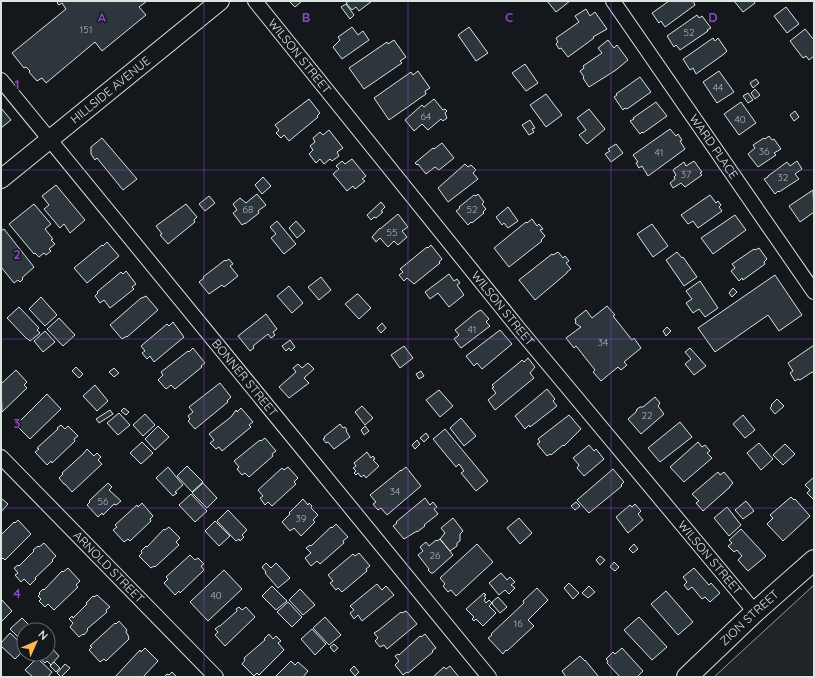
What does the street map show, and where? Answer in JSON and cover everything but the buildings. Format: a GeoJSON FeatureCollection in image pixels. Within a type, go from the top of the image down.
{"type":"FeatureCollection","features":[{"type":"Feature","properties":{"kind":"main road","name":"ZION STREET"},"geometry":{"type":"LineString","coordinates":[[687,677],[755,612],[814,560]]}},
{"type":"Feature","properties":{"kind":"street","name":"HILLSIDE AVENUE"},"geometry":{"type":"LineString","coordinates":[[1,179],[220,1]]}},
{"type":"Feature","properties":{"kind":"street","name":"WILSON STREET"},"geometry":{"type":"LineString","coordinates":[[255,1],[519,329],[755,612]]}},
{"type":"Feature","properties":{"kind":"street","name":"WARD PLACE"},"geometry":{"type":"LineString","coordinates":[[613,1],[814,292]]}},
{"type":"Feature","properties":{"kind":"street","name":"BONNER STREET"},"geometry":{"type":"LineString","coordinates":[[1,80],[489,677]]}},
{"type":"Feature","properties":{"kind":"street","name":"ARNOLD STREET"},"geometry":{"type":"LineString","coordinates":[[1,457],[216,677]]}},
{"type":"Feature","properties":{"kind":"shaded area"},"geometry":{"type":"Polygon","coordinates":[[[814,585],[814,677],[714,677],[814,585]]]}}]}
